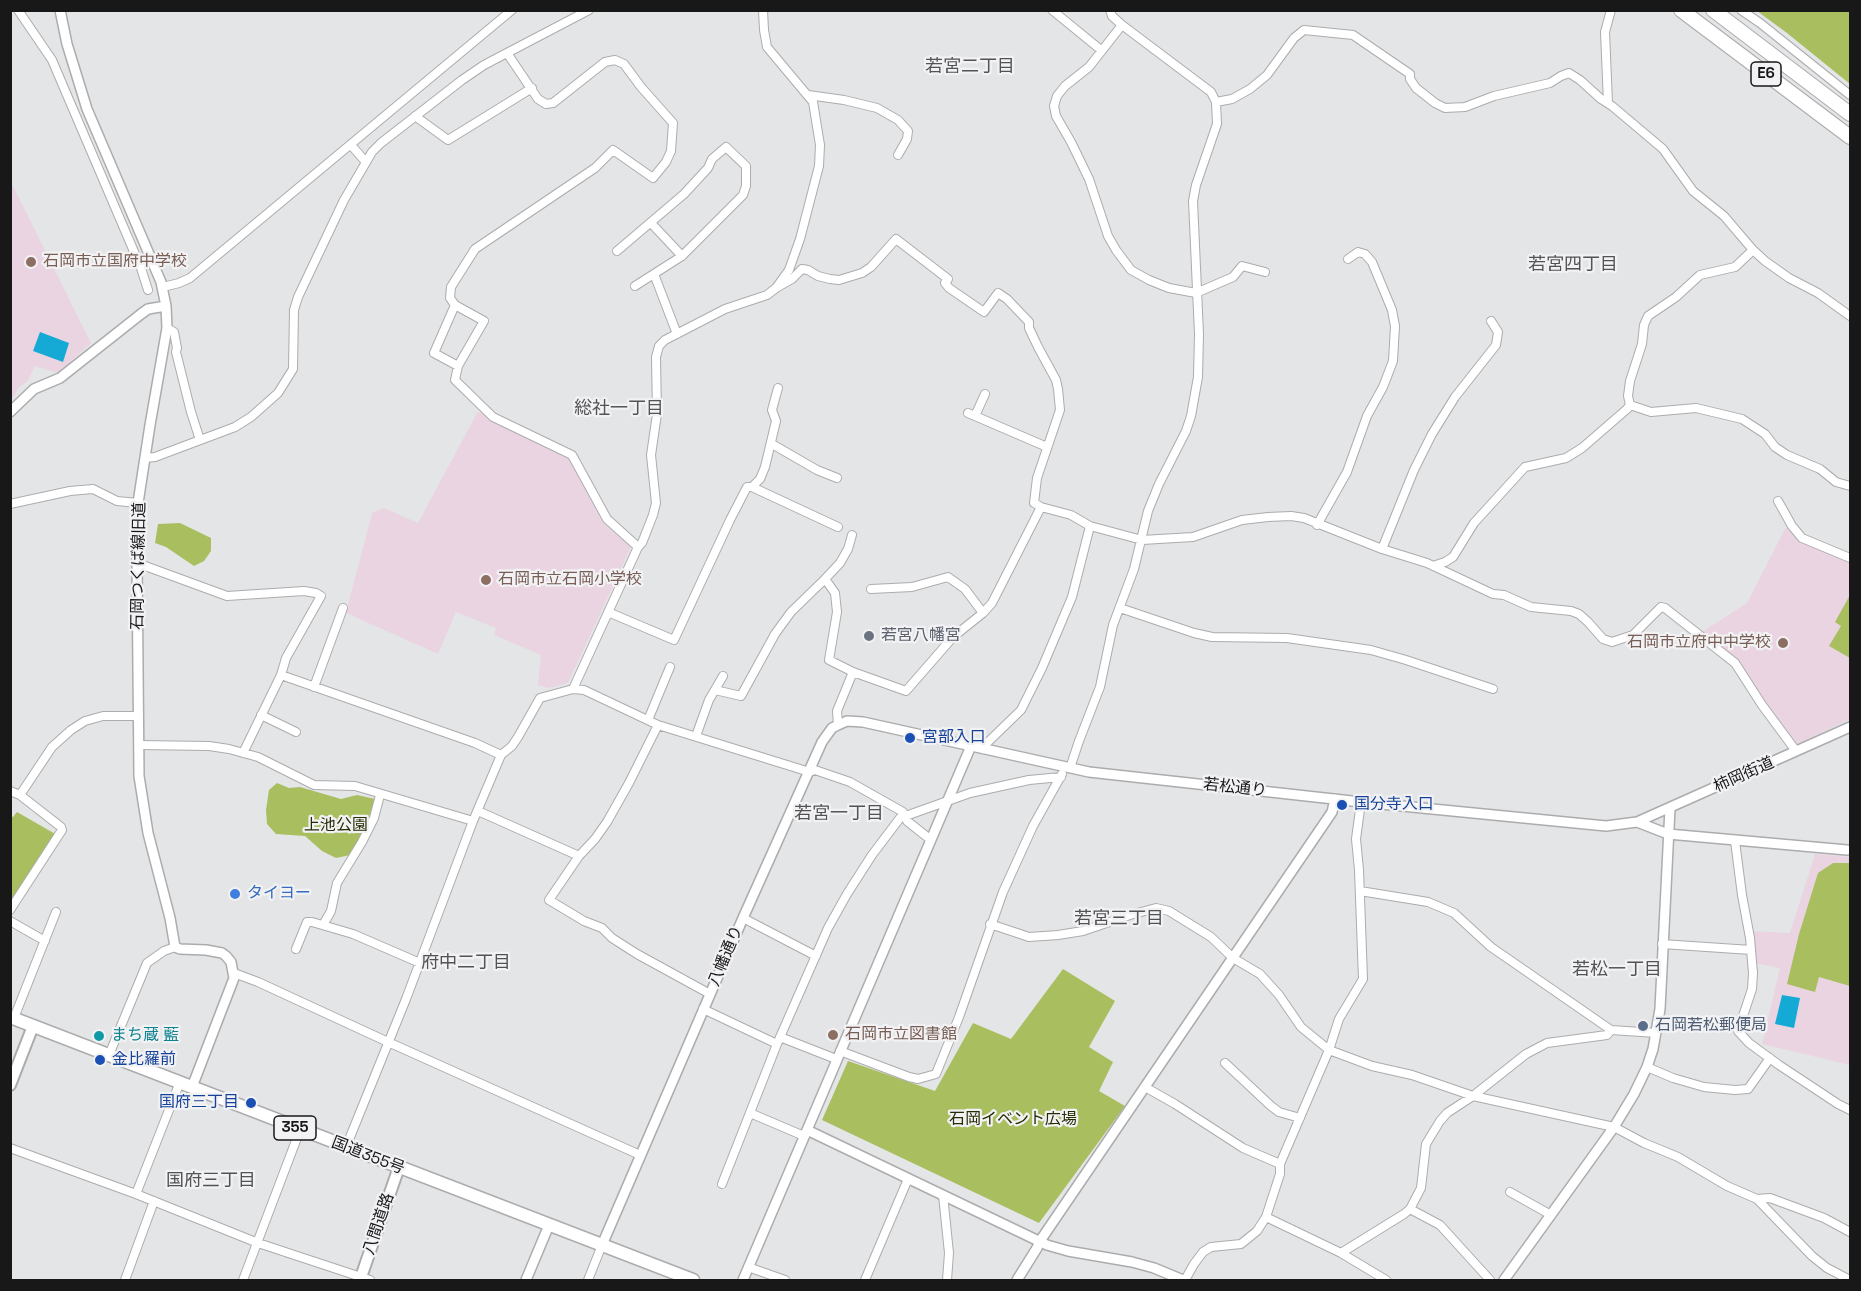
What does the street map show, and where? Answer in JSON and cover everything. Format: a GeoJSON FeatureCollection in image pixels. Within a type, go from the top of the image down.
{"type":"FeatureCollection","features":[{"type":"Feature","properties":{"kind":"highway","name":"E6"},"geometry":{"type":"LineString","coordinates":[[1681,10],[1851,137]]}},
{"type":"Feature","properties":{"kind":"highway","name":"E6"},"geometry":{"type":"LineString","coordinates":[[1713,10],[1851,114]]}},
{"type":"Feature","properties":{"kind":"highway","name":"国道355号"},"geometry":{"type":"LineString","coordinates":[[12,1017],[693,1281]]}},
{"type":"Feature","properties":{"kind":"main road"},"geometry":{"type":"LineString","coordinates":[[10,1085],[33,1026]]}},
{"type":"Feature","properties":{"kind":"main road","name":"八間道路"},"geometry":{"type":"LineString","coordinates":[[364,1279],[399,1167]]}},
{"type":"Feature","properties":{"kind":"street"},"geometry":{"type":"LineString","coordinates":[[18,10],[52,60],[141,268],[148,290]]}},
{"type":"Feature","properties":{"kind":"street","name":"石岡つくば線旧道"},"geometry":{"type":"LineString","coordinates":[[60,10],[67,44],[87,109],[163,287],[166,306],[167,328],[138,503],[139,776],[148,833],[176,947]]}},
{"type":"Feature","properties":{"kind":"street"},"geometry":{"type":"LineString","coordinates":[[163,287],[190,278],[512,10]]}},
{"type":"Feature","properties":{"kind":"street"},"geometry":{"type":"LineString","coordinates":[[144,458],[155,457],[235,427],[251,417],[278,393],[293,369],[294,310],[298,297],[365,161],[381,143],[484,65],[589,10]]}},
{"type":"Feature","properties":{"kind":"street"},"geometry":{"type":"LineString","coordinates":[[763,10],[767,47],[813,102],[820,145],[819,166],[793,260],[776,288]]}},
{"type":"Feature","properties":{"kind":"street"},"geometry":{"type":"LineString","coordinates":[[1052,10],[1101,50]]}},
{"type":"Feature","properties":{"kind":"street"},"geometry":{"type":"LineString","coordinates":[[703,1009],[778,1040],[838,1055],[909,1077],[918,1079],[936,1074],[959,1017],[1007,881],[1033,826],[1068,767],[1100,687],[1113,625],[1142,540],[1148,512],[1191,416],[1198,376],[1199,334],[1193,201],[1196,185],[1217,124],[1216,102],[1206,88],[1122,25],[1112,16],[1110,10]]}},
{"type":"Feature","properties":{"kind":"street"},"geometry":{"type":"LineString","coordinates":[[1608,103],[1605,32],[1611,10]]}},
{"type":"Feature","properties":{"kind":"street"},"geometry":{"type":"LineString","coordinates":[[1741,10],[1851,95]]}},
{"type":"Feature","properties":{"kind":"street"},"geometry":{"type":"LineString","coordinates":[[1122,25],[1089,67],[1065,86],[1057,96],[1054,105],[1056,116],[1080,160],[1100,209],[1108,236],[1122,260],[1131,270],[1169,288],[1196,293],[1233,277],[1242,266],[1265,272]]}},
{"type":"Feature","properties":{"kind":"street"},"geometry":{"type":"LineString","coordinates":[[1216,102],[1233,99],[1250,89],[1267,75],[1294,38],[1304,30],[1353,35],[1410,74],[1410,79],[1416,88],[1445,108],[1465,107],[1494,96],[1550,83],[1569,74],[1580,80],[1663,149],[1692,191],[1724,216],[1753,250],[1777,270],[1818,293],[1851,316]]}},
{"type":"Feature","properties":{"kind":"street"},"geometry":{"type":"LineString","coordinates":[[507,52],[538,99],[546,104],[553,103],[605,62],[615,60],[624,64],[673,123],[671,151],[666,162],[652,178],[613,150],[595,168],[475,249],[451,287],[450,298],[455,305],[484,321],[458,366],[455,380],[493,417],[572,455],[607,519],[638,547]]}},
{"type":"Feature","properties":{"kind":"street"},"geometry":{"type":"LineString","coordinates":[[415,116],[448,140],[531,88]]}},
{"type":"Feature","properties":{"kind":"street"},"geometry":{"type":"LineString","coordinates":[[808,95],[877,108],[898,120],[908,131],[907,139],[898,155]]}},
{"type":"Feature","properties":{"kind":"street"},"geometry":{"type":"LineString","coordinates":[[351,145],[365,161]]}},
{"type":"Feature","properties":{"kind":"street"},"geometry":{"type":"LineString","coordinates":[[617,250],[684,194],[708,168],[712,159],[726,147],[746,166],[746,186],[743,195],[682,256],[635,286]]}},
{"type":"Feature","properties":{"kind":"street"},"geometry":{"type":"LineString","coordinates":[[651,223],[682,256]]}},
{"type":"Feature","properties":{"kind":"street"},"geometry":{"type":"LineString","coordinates":[[573,689],[638,547],[642,543],[656,503],[651,455],[657,414],[656,357],[659,346],[665,340],[725,309],[767,295],[792,279],[802,269],[818,276],[839,280],[862,273],[871,267],[896,239],[948,279],[945,283],[949,288],[984,312],[998,293],[1029,322],[1029,328],[1056,380],[1060,410],[1034,492],[1034,503],[1041,507],[1071,515],[1090,526],[1142,540],[1193,537],[1242,520],[1291,516],[1304,519],[1433,566],[1487,592],[1504,595],[1531,607],[1571,611],[1579,614],[1603,639],[1612,642],[1633,635],[1661,607],[1669,610],[1735,663],[1762,705],[1797,751]]}},
{"type":"Feature","properties":{"kind":"street"},"geometry":{"type":"LineString","coordinates":[[1630,405],[1628,396],[1630,381],[1648,316],[1676,297],[1700,275],[1735,267],[1753,250]]}},
{"type":"Feature","properties":{"kind":"street"},"geometry":{"type":"LineString","coordinates":[[1317,525],[1347,472],[1367,416],[1394,361],[1395,326],[1392,310],[1372,262],[1365,254],[1358,252],[1348,259]]}},
{"type":"Feature","properties":{"kind":"street"},"geometry":{"type":"LineString","coordinates":[[654,274],[677,334]]}},
{"type":"Feature","properties":{"kind":"street"},"geometry":{"type":"LineString","coordinates":[[455,305],[434,353],[458,366]]}},
{"type":"Feature","properties":{"kind":"street"},"geometry":{"type":"LineString","coordinates":[[10,412],[34,389],[60,378],[148,309],[166,306]]}},
{"type":"Feature","properties":{"kind":"street"},"geometry":{"type":"LineString","coordinates":[[1382,549],[1414,470],[1432,434],[1455,397],[1496,345],[1498,332],[1491,321]]}},
{"type":"Feature","properties":{"kind":"street"},"geometry":{"type":"LineString","coordinates":[[167,328],[174,332],[176,352],[200,440]]}},
{"type":"Feature","properties":{"kind":"street"},"geometry":{"type":"LineString","coordinates":[[752,487],[760,479],[768,461],[776,421],[772,410],[778,388]]}},
{"type":"Feature","properties":{"kind":"street"},"geometry":{"type":"LineString","coordinates":[[985,394],[971,415],[1047,447]]}},
{"type":"Feature","properties":{"kind":"street"},"geometry":{"type":"LineString","coordinates":[[1630,405],[1651,412],[1696,408],[1742,419],[1765,434],[1775,447],[1787,455],[1820,469],[1836,482],[1851,486]]}},
{"type":"Feature","properties":{"kind":"street"},"geometry":{"type":"LineString","coordinates":[[1433,566],[1453,557],[1474,523],[1525,467],[1566,458],[1581,448],[1630,405]]}},
{"type":"Feature","properties":{"kind":"street"},"geometry":{"type":"LineString","coordinates":[[772,444],[817,470],[837,478]]}},
{"type":"Feature","properties":{"kind":"street"},"geometry":{"type":"LineString","coordinates":[[608,612],[674,640],[747,487],[752,487],[838,528]]}},
{"type":"Feature","properties":{"kind":"street"},"geometry":{"type":"LineString","coordinates":[[10,504],[70,491],[93,489],[117,501],[138,503]]}},
{"type":"Feature","properties":{"kind":"street"},"geometry":{"type":"LineString","coordinates":[[1778,501],[1792,526],[1802,538],[1851,558]]}},
{"type":"Feature","properties":{"kind":"street"},"geometry":{"type":"LineString","coordinates":[[825,579],[835,593],[837,612],[829,660],[853,672],[906,691],[953,637],[992,603],[1041,507]]}},
{"type":"Feature","properties":{"kind":"street"},"geometry":{"type":"LineString","coordinates":[[983,749],[1021,710],[1034,685],[1072,597],[1090,526]]}},
{"type":"Feature","properties":{"kind":"street"},"geometry":{"type":"LineString","coordinates":[[714,690],[741,696],[775,634],[791,612],[840,563],[848,549],[852,535]]}},
{"type":"Feature","properties":{"kind":"street"},"geometry":{"type":"LineString","coordinates":[[137,563],[227,596],[304,591],[321,596],[286,658],[281,675],[243,753]]}},
{"type":"Feature","properties":{"kind":"street"},"geometry":{"type":"LineString","coordinates":[[870,589],[912,587],[948,577],[965,589],[983,613]]}},
{"type":"Feature","properties":{"kind":"street"},"geometry":{"type":"LineString","coordinates":[[314,687],[343,608]]}},
{"type":"Feature","properties":{"kind":"street"},"geometry":{"type":"LineString","coordinates":[[1120,608],[1212,638],[1287,638],[1371,650],[1493,689]]}},
{"type":"Feature","properties":{"kind":"street"},"geometry":{"type":"LineString","coordinates":[[648,720],[670,667]]}},
{"type":"Feature","properties":{"kind":"street","name":"八幡通り"},"geometry":{"type":"LineString","coordinates":[[602,1245],[808,772],[826,734],[838,724],[837,711],[853,672]]}},
{"type":"Feature","properties":{"kind":"street"},"geometry":{"type":"LineString","coordinates":[[281,675],[475,743],[501,755]]}},
{"type":"Feature","properties":{"kind":"street"},"geometry":{"type":"LineString","coordinates":[[696,736],[709,700],[723,676]]}},
{"type":"Feature","properties":{"kind":"street"},"geometry":{"type":"LineString","coordinates":[[346,1147],[501,755],[512,746],[540,698],[573,689],[585,690],[658,725],[808,772],[815,770],[850,782],[903,812],[907,820],[931,840]]}},
{"type":"Feature","properties":{"kind":"street"},"geometry":{"type":"LineString","coordinates":[[261,715],[296,732]]}},
{"type":"Feature","properties":{"kind":"street"},"geometry":{"type":"LineString","coordinates":[[20,795],[52,747],[70,730],[104,716],[139,716]]}},
{"type":"Feature","properties":{"kind":"street","name":"若松通り"},"geometry":{"type":"LineString","coordinates":[[838,724],[847,721],[863,722],[1089,772],[1592,825],[1621,825],[1637,822]]}},
{"type":"Feature","properties":{"kind":"street"},"geometry":{"type":"LineString","coordinates":[[658,725],[607,822],[579,856],[549,900],[584,921],[602,928],[612,938],[637,954],[710,994]]}},
{"type":"Feature","properties":{"kind":"street","name":"柿岡街道"},"geometry":{"type":"LineString","coordinates":[[1637,822],[1851,727]]}},
{"type":"Feature","properties":{"kind":"street"},"geometry":{"type":"LineString","coordinates":[[140,745],[209,746],[243,753],[258,757],[314,785],[355,786],[473,821]]}},
{"type":"Feature","properties":{"kind":"street"},"geometry":{"type":"LineString","coordinates":[[743,1281],[970,746]]}},
{"type":"Feature","properties":{"kind":"street"},"geometry":{"type":"LineString","coordinates":[[722,1185],[778,1040],[816,956],[847,894],[872,855],[900,818],[970,793],[1005,784],[1061,777]]}},
{"type":"Feature","properties":{"kind":"street"},"geometry":{"type":"LineString","coordinates":[[10,791],[20,795],[62,830],[10,910]]}},
{"type":"Feature","properties":{"kind":"street"},"geometry":{"type":"LineString","coordinates":[[323,925],[331,910],[337,883],[374,818],[380,795]]}},
{"type":"Feature","properties":{"kind":"street"},"geometry":{"type":"LineString","coordinates":[[1017,1281],[1040,1241],[1332,812],[1335,799]]}},
{"type":"Feature","properties":{"kind":"street"},"geometry":{"type":"LineString","coordinates":[[750,1113],[806,1133],[1040,1241],[1068,1251],[1154,1268],[1184,1281],[1203,1252],[1211,1247],[1241,1244],[1257,1231],[1266,1217],[1280,1174],[1280,1164],[1329,1050],[1339,1018],[1363,979],[1356,838],[1361,802]]}},
{"type":"Feature","properties":{"kind":"street"},"geometry":{"type":"LineString","coordinates":[[1504,1281],[1614,1126],[1634,1095],[1647,1067],[1660,1009],[1670,808]]}},
{"type":"Feature","properties":{"kind":"street"},"geometry":{"type":"LineString","coordinates":[[478,811],[579,856]]}},
{"type":"Feature","properties":{"kind":"street"},"geometry":{"type":"LineString","coordinates":[[1637,822],[1668,834],[1849,850]]}},
{"type":"Feature","properties":{"kind":"street"},"geometry":{"type":"LineString","coordinates":[[1735,841],[1753,973],[1752,989],[1738,1031],[1749,1043],[1770,1058],[1838,1104],[1851,1110]]}},
{"type":"Feature","properties":{"kind":"street"},"geometry":{"type":"LineString","coordinates":[[1360,891],[1428,902],[1454,913],[1491,947],[1611,1030],[1656,1033]]}},
{"type":"Feature","properties":{"kind":"street"},"geometry":{"type":"LineString","coordinates":[[990,924],[1029,937],[1058,935],[1083,931],[1156,908],[1169,911],[1211,937],[1233,957],[1260,974],[1279,995],[1301,1027],[1329,1050],[1372,1066],[1412,1075],[1473,1096],[1614,1126],[1644,1143],[1678,1157],[1727,1186],[1757,1199],[1812,1256],[1850,1281]]}},
{"type":"Feature","properties":{"kind":"street"},"geometry":{"type":"LineString","coordinates":[[12,1017],[56,912]]}},
{"type":"Feature","properties":{"kind":"street"},"geometry":{"type":"LineString","coordinates":[[743,918],[816,956]]}},
{"type":"Feature","properties":{"kind":"street"},"geometry":{"type":"LineString","coordinates":[[10,921],[45,941]]}},
{"type":"Feature","properties":{"kind":"street"},"geometry":{"type":"LineString","coordinates":[[296,949],[307,922],[353,934],[420,963]]}},
{"type":"Feature","properties":{"kind":"street"},"geometry":{"type":"LineString","coordinates":[[1662,944],[1750,950]]}},
{"type":"Feature","properties":{"kind":"street"},"geometry":{"type":"LineString","coordinates":[[109,1055],[147,963],[164,951],[176,947],[222,953],[229,959],[234,973],[233,982],[192,1087]]}},
{"type":"Feature","properties":{"kind":"street"},"geometry":{"type":"LineString","coordinates":[[234,973],[640,1155]]}},
{"type":"Feature","properties":{"kind":"street"},"geometry":{"type":"LineString","coordinates":[[1341,1253],[1410,1209],[1421,1188],[1426,1144],[1447,1113],[1527,1054],[1547,1043],[1607,1035],[1611,1030]]}},
{"type":"Feature","properties":{"kind":"street"},"geometry":{"type":"LineString","coordinates":[[1647,1067],[1695,1084],[1735,1090],[1748,1089],[1770,1058]]}},
{"type":"Feature","properties":{"kind":"street"},"geometry":{"type":"LineString","coordinates":[[1225,1063],[1279,1112],[1300,1118]]}},
{"type":"Feature","properties":{"kind":"street"},"geometry":{"type":"LineString","coordinates":[[136,1194],[180,1082]]}},
{"type":"Feature","properties":{"kind":"street"},"geometry":{"type":"LineString","coordinates":[[1145,1087],[1243,1148],[1280,1164]]}},
{"type":"Feature","properties":{"kind":"street"},"geometry":{"type":"LineString","coordinates":[[243,1281],[300,1130]]}},
{"type":"Feature","properties":{"kind":"street"},"geometry":{"type":"LineString","coordinates":[[10,1148],[136,1194],[258,1243],[364,1279]]}},
{"type":"Feature","properties":{"kind":"street"},"geometry":{"type":"LineString","coordinates":[[865,1281],[908,1179]]}},
{"type":"Feature","properties":{"kind":"street"},"geometry":{"type":"LineString","coordinates":[[1510,1192],[1551,1215]]}},
{"type":"Feature","properties":{"kind":"street"},"geometry":{"type":"LineString","coordinates":[[943,1196],[949,1253],[947,1281]]}},
{"type":"Feature","properties":{"kind":"street"},"geometry":{"type":"LineString","coordinates":[[1757,1199],[1770,1198],[1824,1218],[1851,1232]]}},
{"type":"Feature","properties":{"kind":"street"},"geometry":{"type":"LineString","coordinates":[[125,1281],[154,1201]]}},
{"type":"Feature","properties":{"kind":"street"},"geometry":{"type":"LineString","coordinates":[[1410,1209],[1440,1225],[1490,1281]]}},
{"type":"Feature","properties":{"kind":"street"},"geometry":{"type":"LineString","coordinates":[[1266,1217],[1341,1253],[1386,1281]]}},
{"type":"Feature","properties":{"kind":"street"},"geometry":{"type":"LineString","coordinates":[[526,1281],[549,1225]]}},
{"type":"Feature","properties":{"kind":"street"},"geometry":{"type":"LineString","coordinates":[[588,1281],[602,1245]]}},
{"type":"Feature","properties":{"kind":"street"},"geometry":{"type":"LineString","coordinates":[[748,1267],[785,1281]]}},
{"type":"Feature","properties":{"kind":"shaded area","name":"石岡市立国府中学校"},"geometry":{"type":"Polygon","coordinates":[[[10,180],[91,343],[58,373],[35,366],[27,382],[19,387],[11,401],[10,180]]]}},
{"type":"Feature","properties":{"kind":"shaded area","name":"石岡市立石岡小学校"},"geometry":{"type":"Polygon","coordinates":[[[480,412],[493,421],[569,459],[603,523],[631,547],[568,683],[549,688],[538,685],[541,655],[494,635],[496,628],[456,612],[438,654],[346,613],[372,513],[384,508],[418,523],[477,413],[480,412]]]}},
{"type":"Feature","properties":{"kind":"shaded area","name":"石岡市立府中中学校"},"geometry":{"type":"Polygon","coordinates":[[[1788,527],[1800,542],[1850,563],[1850,719],[1795,745],[1740,665],[1702,632],[1747,603],[1788,527]]]}},
{"type":"Feature","properties":{"kind":"shaded area"},"geometry":{"type":"Polygon","coordinates":[[[1815,854],[1850,857],[1850,1065],[1762,1044],[1780,968],[1754,963],[1751,931],[1790,933],[1815,854]]]}},
{"type":"Feature","properties":{"kind":"green space"},"geometry":{"type":"Polygon","coordinates":[[[1757,11],[1850,11],[1850,84],[1787,33],[1757,11]]]}},
{"type":"Feature","properties":{"kind":"green space"},"geometry":{"type":"Polygon","coordinates":[[[180,523],[211,538],[211,551],[204,561],[194,566],[166,547],[155,543],[158,524],[180,523]]]}},
{"type":"Feature","properties":{"kind":"green space"},"geometry":{"type":"Polygon","coordinates":[[[1850,595],[1850,658],[1829,646],[1841,626],[1835,622],[1850,595]]]}},
{"type":"Feature","properties":{"kind":"green space","name":"上池公園"},"geometry":{"type":"Polygon","coordinates":[[[277,783],[289,788],[300,787],[341,799],[357,795],[375,799],[364,832],[350,855],[336,858],[322,851],[305,836],[276,834],[267,824],[266,810],[269,790],[277,783]]]}},
{"type":"Feature","properties":{"kind":"green space"},"geometry":{"type":"Polygon","coordinates":[[[17,812],[57,835],[11,907],[11,816],[13,817],[17,812]]]}},
{"type":"Feature","properties":{"kind":"green space"},"geometry":{"type":"Polygon","coordinates":[[[1833,863],[1850,863],[1850,986],[1819,977],[1815,992],[1787,984],[1799,934],[1818,873],[1833,863]]]}},
{"type":"Feature","properties":{"kind":"green space","name":"石岡イベント広場"},"geometry":{"type":"Polygon","coordinates":[[[1063,969],[1115,1001],[1089,1047],[1113,1062],[1099,1091],[1125,1106],[1039,1223],[822,1120],[848,1061],[935,1091],[973,1023],[1011,1039],[1063,969]]]}},
{"type":"Feature","properties":{"kind":"water"},"geometry":{"type":"Polygon","coordinates":[[[40,332],[69,343],[63,362],[33,351],[40,332]]]}},
{"type":"Feature","properties":{"kind":"water"},"geometry":{"type":"Polygon","coordinates":[[[1782,995],[1800,998],[1794,1028],[1775,1024],[1782,995]]]}},
{"type":"Feature","properties":{"kind":"place","name":"石岡市立国府中学校"},"geometry":{"type":"Point","coordinates":[31,262]}},
{"type":"Feature","properties":{"kind":"place","name":"石岡市立石岡小学校"},"geometry":{"type":"Point","coordinates":[486,580]}},
{"type":"Feature","properties":{"kind":"place","name":"若宮八幡宮"},"geometry":{"type":"Point","coordinates":[869,636]}},
{"type":"Feature","properties":{"kind":"place","name":"石岡市立府中中学校"},"geometry":{"type":"Point","coordinates":[1783,643]}},
{"type":"Feature","properties":{"kind":"place","name":"宮部入口"},"geometry":{"type":"Point","coordinates":[910,738]}},
{"type":"Feature","properties":{"kind":"place","name":"国分寺入口"},"geometry":{"type":"Point","coordinates":[1342,805]}},
{"type":"Feature","properties":{"kind":"place","name":"タイヨー"},"geometry":{"type":"Point","coordinates":[235,894]}},
{"type":"Feature","properties":{"kind":"place","name":"石岡若松郵便局"},"geometry":{"type":"Point","coordinates":[1643,1026]}},
{"type":"Feature","properties":{"kind":"place","name":"石岡市立図書館"},"geometry":{"type":"Point","coordinates":[833,1035]}},
{"type":"Feature","properties":{"kind":"place","name":"まち蔵 藍"},"geometry":{"type":"Point","coordinates":[99,1036]}},
{"type":"Feature","properties":{"kind":"place","name":"金比羅前"},"geometry":{"type":"Point","coordinates":[100,1060]}},
{"type":"Feature","properties":{"kind":"place","name":"国府三丁目"},"geometry":{"type":"Point","coordinates":[251,1103]}},
{"type":"Feature","properties":{"kind":"district","name":"若宮二丁目"},"geometry":{"type":"Point","coordinates":[970,67]}},
{"type":"Feature","properties":{"kind":"district","name":"若宮四丁目"},"geometry":{"type":"Point","coordinates":[1573,265]}},
{"type":"Feature","properties":{"kind":"district","name":"総社一丁目"},"geometry":{"type":"Point","coordinates":[619,409]}},
{"type":"Feature","properties":{"kind":"district","name":"若宮一丁目"},"geometry":{"type":"Point","coordinates":[839,814]}},
{"type":"Feature","properties":{"kind":"district","name":"若宮三丁目"},"geometry":{"type":"Point","coordinates":[1119,919]}},
{"type":"Feature","properties":{"kind":"district","name":"府中二丁目"},"geometry":{"type":"Point","coordinates":[466,963]}},
{"type":"Feature","properties":{"kind":"district","name":"若松一丁目"},"geometry":{"type":"Point","coordinates":[1617,970]}},
{"type":"Feature","properties":{"kind":"district","name":"国府三丁目"},"geometry":{"type":"Point","coordinates":[211,1181]}}]}
